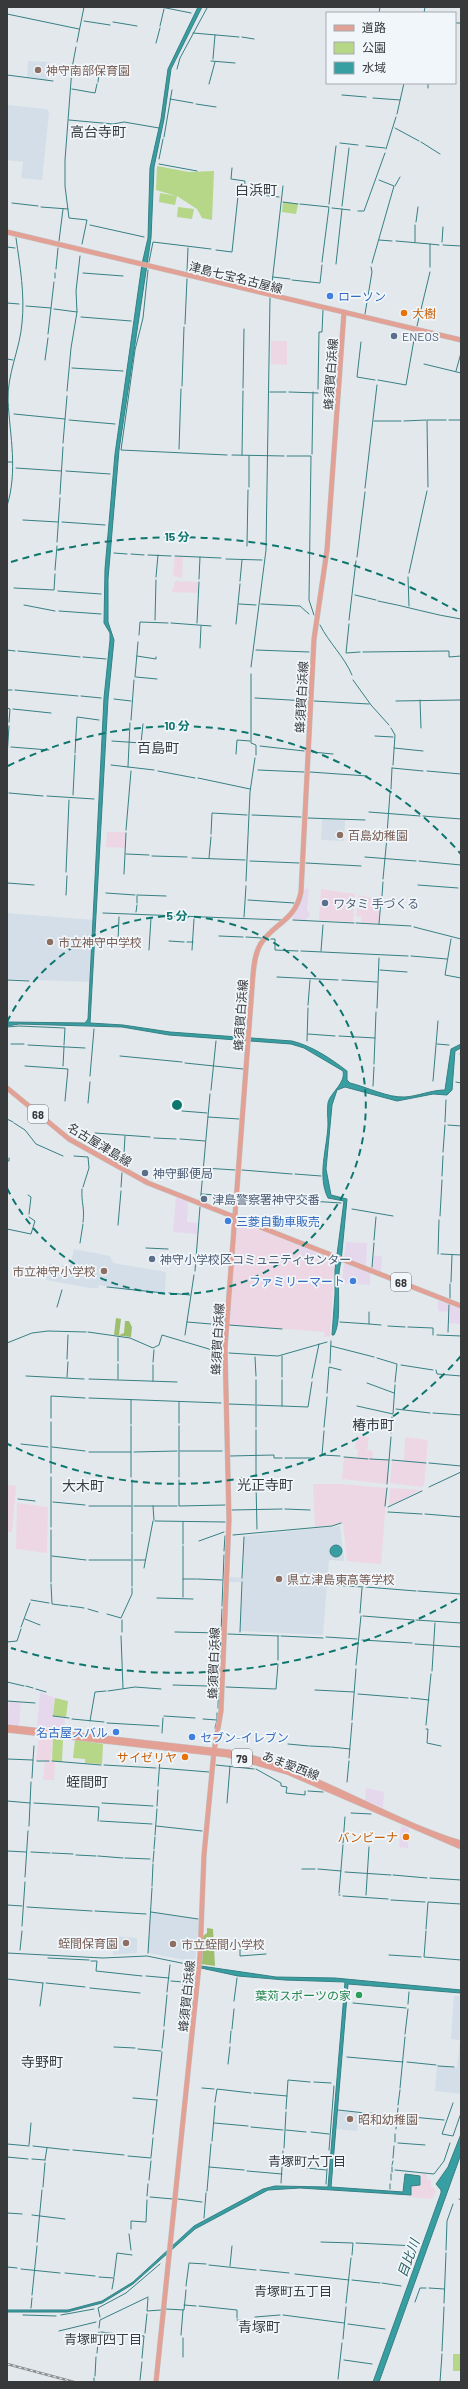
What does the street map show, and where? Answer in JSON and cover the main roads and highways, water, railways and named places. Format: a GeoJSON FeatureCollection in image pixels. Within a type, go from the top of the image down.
{"type":"FeatureCollection","features":[{"type":"Feature","properties":{"kind":"main road","name":"津島七宝名古屋線"},"geometry":{"type":"LineString","coordinates":[[7,232],[461,340]]}},
{"type":"Feature","properties":{"kind":"main road","name":"蜂須賀白浜線"},"geometry":{"type":"LineString","coordinates":[[156,2382],[199,1966],[204,1855],[214,1752],[221,1711],[229,1533],[225,1348],[249,1038],[257,950],[266,936],[291,915],[301,892],[314,639],[323,587],[328,535],[344,312]]}},
{"type":"Feature","properties":{"kind":"main road","name":"名古屋津島線"},"geometry":{"type":"LineString","coordinates":[[7,1088],[76,1143],[148,1183],[461,1306]]}},
{"type":"Feature","properties":{"kind":"main road","name":"あま愛西線"},"geometry":{"type":"LineString","coordinates":[[7,1727],[214,1752],[246,1759],[287,1772],[461,1847]]}},
{"type":"Feature","properties":{"kind":"main road","name":"あま愛西線"},"geometry":{"type":"LineString","coordinates":[[7,1730],[240,1754],[286,1768],[461,1843]]}},
{"type":"Feature","properties":{"kind":"water"},"geometry":{"type":"Polygon","coordinates":[[[198,7],[202,7],[171,69],[164,119],[154,167],[151,238],[119,450],[108,579],[108,622],[114,640],[108,699],[90,1023],[123,1025],[170,1032],[292,1041],[314,1049],[341,1066],[347,1071],[347,1080],[350,1083],[398,1097],[445,1090],[451,1049],[461,1044],[461,1048],[455,1051],[452,1090],[447,1095],[433,1094],[397,1101],[345,1087],[337,1090],[332,1105],[326,1169],[331,1195],[347,1199],[339,1270],[339,1310],[337,1328],[334,1335],[332,1335],[335,1270],[344,1201],[328,1198],[323,1181],[323,1172],[328,1125],[328,1103],[329,1099],[342,1080],[343,1071],[304,1048],[291,1044],[169,1035],[122,1027],[19,1024],[7,1026],[7,1022],[85,1023],[88,1019],[104,698],[110,640],[110,633],[104,623],[105,569],[115,454],[142,264],[148,238],[150,168],[161,119],[168,69],[198,7]]]}},
{"type":"Feature","properties":{"kind":"water"},"geometry":{"type":"Polygon","coordinates":[[[336,1545],[340,1547],[342,1551],[340,1555],[336,1557],[332,1555],[330,1551],[332,1547],[336,1545]]]}},
{"type":"Feature","properties":{"kind":"water"},"geometry":{"type":"Polygon","coordinates":[[[201,1966],[276,1977],[335,1978],[461,1990],[461,1993],[348,1984],[331,2187],[403,2192],[405,2174],[420,2176],[420,2185],[411,2186],[411,2195],[300,2188],[268,2190],[195,2229],[133,2284],[102,2303],[67,2312],[7,2312],[7,2310],[68,2310],[102,2301],[133,2282],[194,2226],[263,2189],[275,2186],[328,2187],[345,1982],[285,1980],[238,1976],[201,1968],[201,1966]]]}},
{"type":"Feature","properties":{"kind":"water"},"geometry":{"type":"Polygon","coordinates":[[[461,2134],[461,2154],[379,2382],[373,2382],[441,2193],[441,2190],[436,2184],[448,2167],[461,2134]]]}},
{"type":"Feature","properties":{"kind":"waterway"},"geometry":{"type":"LineString","coordinates":[[77,42],[84,7]]}},
{"type":"Feature","properties":{"kind":"waterway"},"geometry":{"type":"LineString","coordinates":[[161,7],[191,13]]}},
{"type":"Feature","properties":{"kind":"waterway"},"geometry":{"type":"LineString","coordinates":[[379,12],[380,7]]}},
{"type":"Feature","properties":{"kind":"waterway"},"geometry":{"type":"LineString","coordinates":[[424,12],[425,7]]}},
{"type":"Feature","properties":{"kind":"waterway"},"geometry":{"type":"LineString","coordinates":[[177,69],[180,58],[207,8]]}},
{"type":"Feature","properties":{"kind":"waterway"},"geometry":{"type":"LineString","coordinates":[[160,26],[164,9]]}},
{"type":"Feature","properties":{"kind":"waterway"},"geometry":{"type":"LineString","coordinates":[[7,14],[79,29]]}},
{"type":"Feature","properties":{"kind":"waterway"},"geometry":{"type":"LineString","coordinates":[[84,21],[110,25]]}},
{"type":"Feature","properties":{"kind":"waterway"},"geometry":{"type":"LineString","coordinates":[[113,22],[137,26]]}},
{"type":"Feature","properties":{"kind":"waterway"},"geometry":{"type":"LineString","coordinates":[[456,23],[461,23]]}},
{"type":"Feature","properties":{"kind":"waterway"},"geometry":{"type":"LineString","coordinates":[[156,43],[160,28]]}},
{"type":"Feature","properties":{"kind":"waterway"},"geometry":{"type":"LineString","coordinates":[[193,33],[239,37]]}},
{"type":"Feature","properties":{"kind":"waterway"},"geometry":{"type":"LineString","coordinates":[[213,59],[215,35]]}},
{"type":"Feature","properties":{"kind":"waterway"},"geometry":{"type":"LineString","coordinates":[[242,37],[254,39]]}},
{"type":"Feature","properties":{"kind":"waterway"},"geometry":{"type":"LineString","coordinates":[[76,47],[72,68],[65,160],[65,186],[69,218],[87,220],[82,244]]}},
{"type":"Feature","properties":{"kind":"waterway"},"geometry":{"type":"LineString","coordinates":[[211,61],[235,63]]}},
{"type":"Feature","properties":{"kind":"waterway"},"geometry":{"type":"LineString","coordinates":[[209,84],[215,62]]}},
{"type":"Feature","properties":{"kind":"waterway"},"geometry":{"type":"LineString","coordinates":[[98,82],[100,66]]}},
{"type":"Feature","properties":{"kind":"waterway"},"geometry":{"type":"LineString","coordinates":[[7,75],[53,81]]}},
{"type":"Feature","properties":{"kind":"waterway"},"geometry":{"type":"LineString","coordinates":[[72,89],[95,93],[97,84]]}},
{"type":"Feature","properties":{"kind":"waterway"},"geometry":{"type":"LineString","coordinates":[[397,114],[404,84]]}},
{"type":"Feature","properties":{"kind":"waterway"},"geometry":{"type":"LineString","coordinates":[[164,137],[172,90]]}},
{"type":"Feature","properties":{"kind":"waterway"},"geometry":{"type":"LineString","coordinates":[[342,95],[366,97]]}},
{"type":"Feature","properties":{"kind":"waterway"},"geometry":{"type":"LineString","coordinates":[[373,98],[400,100]]}},
{"type":"Feature","properties":{"kind":"waterway"},"geometry":{"type":"LineString","coordinates":[[170,99],[193,103]]}},
{"type":"Feature","properties":{"kind":"waterway"},"geometry":{"type":"LineString","coordinates":[[196,104],[216,107]]}},
{"type":"Feature","properties":{"kind":"waterway"},"geometry":{"type":"LineString","coordinates":[[386,149],[396,117]]}},
{"type":"Feature","properties":{"kind":"waterway"},"geometry":{"type":"LineString","coordinates":[[69,120],[113,124],[124,122],[159,128]]}},
{"type":"Feature","properties":{"kind":"waterway"},"geometry":{"type":"LineString","coordinates":[[395,128],[419,141]]}},
{"type":"Feature","properties":{"kind":"waterway"},"geometry":{"type":"LineString","coordinates":[[159,159],[163,139]]}},
{"type":"Feature","properties":{"kind":"waterway"},"geometry":{"type":"LineString","coordinates":[[421,142],[440,154]]}},
{"type":"Feature","properties":{"kind":"waterway"},"geometry":{"type":"LineString","coordinates":[[340,143],[358,145]]}},
{"type":"Feature","properties":{"kind":"waterway"},"geometry":{"type":"LineString","coordinates":[[329,204],[336,146]]}},
{"type":"Feature","properties":{"kind":"waterway"},"geometry":{"type":"LineString","coordinates":[[366,146],[385,148]]}},
{"type":"Feature","properties":{"kind":"waterway"},"geometry":{"type":"LineString","coordinates":[[342,206],[349,148]]}},
{"type":"Feature","properties":{"kind":"waterway"},"geometry":{"type":"LineString","coordinates":[[358,211],[364,211],[385,153]]}},
{"type":"Feature","properties":{"kind":"waterway"},"geometry":{"type":"LineString","coordinates":[[159,164],[197,171]]}},
{"type":"Feature","properties":{"kind":"waterway"},"geometry":{"type":"LineString","coordinates":[[232,168],[231,179],[245,181],[244,193]]}},
{"type":"Feature","properties":{"kind":"waterway"},"geometry":{"type":"LineString","coordinates":[[395,186],[400,177]]}},
{"type":"Feature","properties":{"kind":"waterway"},"geometry":{"type":"LineString","coordinates":[[372,263],[394,186],[379,180]]}},
{"type":"Feature","properties":{"kind":"waterway"},"geometry":{"type":"LineString","coordinates":[[271,292],[283,186]]}},
{"type":"Feature","properties":{"kind":"waterway"},"geometry":{"type":"LineString","coordinates":[[239,193],[257,195]]}},
{"type":"Feature","properties":{"kind":"waterway"},"geometry":{"type":"LineString","coordinates":[[261,195],[279,197]]}},
{"type":"Feature","properties":{"kind":"waterway"},"geometry":{"type":"LineString","coordinates":[[216,250],[232,252],[238,196]]}},
{"type":"Feature","properties":{"kind":"waterway"},"geometry":{"type":"LineString","coordinates":[[283,202],[298,204]]}},
{"type":"Feature","properties":{"kind":"waterway"},"geometry":{"type":"LineString","coordinates":[[12,203],[38,206]]}},
{"type":"Feature","properties":{"kind":"waterway"},"geometry":{"type":"LineString","coordinates":[[300,204],[329,207],[322,262]]}},
{"type":"Feature","properties":{"kind":"waterway"},"geometry":{"type":"LineString","coordinates":[[41,207],[68,209]]}},
{"type":"Feature","properties":{"kind":"waterway"},"geometry":{"type":"LineString","coordinates":[[416,222],[418,207]]}},
{"type":"Feature","properties":{"kind":"waterway"},"geometry":{"type":"LineString","coordinates":[[332,208],[350,210]]}},
{"type":"Feature","properties":{"kind":"waterway"},"geometry":{"type":"LineString","coordinates":[[59,241],[63,209]]}},
{"type":"Feature","properties":{"kind":"waterway"},"geometry":{"type":"LineString","coordinates":[[336,264],[342,209]]}},
{"type":"Feature","properties":{"kind":"waterway"},"geometry":{"type":"LineString","coordinates":[[90,225],[144,237]]}},
{"type":"Feature","properties":{"kind":"waterway"},"geometry":{"type":"LineString","coordinates":[[415,225],[415,242]]}},
{"type":"Feature","properties":{"kind":"waterway"},"geometry":{"type":"LineString","coordinates":[[442,242],[443,227]]}},
{"type":"Feature","properties":{"kind":"waterway"},"geometry":{"type":"LineString","coordinates":[[7,506],[13,467],[8,391],[11,371],[21,333],[23,312],[22,280],[16,238]]}},
{"type":"Feature","properties":{"kind":"waterway"},"geometry":{"type":"LineString","coordinates":[[379,240],[392,241]]}},
{"type":"Feature","properties":{"kind":"waterway"},"geometry":{"type":"LineString","coordinates":[[396,241],[430,244]]}},
{"type":"Feature","properties":{"kind":"waterway"},"geometry":{"type":"LineString","coordinates":[[149,262],[153,242],[211,249]]}},
{"type":"Feature","properties":{"kind":"waterway"},"geometry":{"type":"LineString","coordinates":[[430,267],[430,244],[439,245]]}},
{"type":"Feature","properties":{"kind":"waterway"},"geometry":{"type":"LineString","coordinates":[[443,245],[461,246]]}},
{"type":"Feature","properties":{"kind":"waterway"},"geometry":{"type":"LineString","coordinates":[[7,247],[15,248]]}},
{"type":"Feature","properties":{"kind":"waterway"},"geometry":{"type":"LineString","coordinates":[[56,269],[58,248]]}},
{"type":"Feature","properties":{"kind":"waterway"},"geometry":{"type":"LineString","coordinates":[[187,271],[188,248]]}},
{"type":"Feature","properties":{"kind":"waterway"},"geometry":{"type":"LineString","coordinates":[[54,309],[77,312],[76,291],[80,256]]}},
{"type":"Feature","properties":{"kind":"waterway"},"geometry":{"type":"LineString","coordinates":[[292,280],[320,283],[322,265]]}},
{"type":"Feature","properties":{"kind":"waterway"},"geometry":{"type":"LineString","coordinates":[[365,314],[372,272],[371,267]]}},
{"type":"Feature","properties":{"kind":"waterway"},"geometry":{"type":"LineString","coordinates":[[148,270],[143,318],[135,350],[121,450],[227,455]]}},
{"type":"Feature","properties":{"kind":"waterway"},"geometry":{"type":"LineString","coordinates":[[417,326],[430,272]]}},
{"type":"Feature","properties":{"kind":"waterway"},"geometry":{"type":"LineString","coordinates":[[55,273],[55,278]]}},
{"type":"Feature","properties":{"kind":"waterway"},"geometry":{"type":"LineString","coordinates":[[83,273],[123,276]]}},
{"type":"Feature","properties":{"kind":"waterway"},"geometry":{"type":"LineString","coordinates":[[273,277],[290,279]]}},
{"type":"Feature","properties":{"kind":"waterway"},"geometry":{"type":"LineString","coordinates":[[185,324],[187,279]]}},
{"type":"Feature","properties":{"kind":"waterway"},"geometry":{"type":"LineString","coordinates":[[48,334],[54,282]]}},
{"type":"Feature","properties":{"kind":"waterway"},"geometry":{"type":"LineString","coordinates":[[251,667],[266,550],[270,298]]}},
{"type":"Feature","properties":{"kind":"waterway"},"geometry":{"type":"LineString","coordinates":[[7,303],[19,304]]}},
{"type":"Feature","properties":{"kind":"waterway"},"geometry":{"type":"LineString","coordinates":[[26,306],[51,308]]}},
{"type":"Feature","properties":{"kind":"waterway"},"geometry":{"type":"LineString","coordinates":[[318,389],[319,332],[322,332],[323,310]]}},
{"type":"Feature","properties":{"kind":"waterway"},"geometry":{"type":"LineString","coordinates":[[67,391],[71,348],[77,312]]}},
{"type":"Feature","properties":{"kind":"waterway"},"geometry":{"type":"LineString","coordinates":[[81,317],[131,321]]}},
{"type":"Feature","properties":{"kind":"waterway"},"geometry":{"type":"LineString","coordinates":[[182,386],[184,327]]}},
{"type":"Feature","properties":{"kind":"waterway"},"geometry":{"type":"LineString","coordinates":[[243,388],[244,329]]}},
{"type":"Feature","properties":{"kind":"waterway"},"geometry":{"type":"LineString","coordinates":[[378,380],[406,385],[415,334]]}},
{"type":"Feature","properties":{"kind":"waterway"},"geometry":{"type":"LineString","coordinates":[[45,360],[48,338]]}},
{"type":"Feature","properties":{"kind":"waterway"},"geometry":{"type":"LineString","coordinates":[[361,342],[357,377],[375,380]]}},
{"type":"Feature","properties":{"kind":"waterway"},"geometry":{"type":"LineString","coordinates":[[456,371],[461,353]]}},
{"type":"Feature","properties":{"kind":"waterway"},"geometry":{"type":"LineString","coordinates":[[7,359],[13,360]]}},
{"type":"Feature","properties":{"kind":"waterway"},"geometry":{"type":"LineString","coordinates":[[424,364],[461,373]]}},
{"type":"Feature","properties":{"kind":"waterway"},"geometry":{"type":"LineString","coordinates":[[72,368],[123,371]]}},
{"type":"Feature","properties":{"kind":"waterway"},"geometry":{"type":"LineString","coordinates":[[365,488],[377,385]]}},
{"type":"Feature","properties":{"kind":"waterway"},"geometry":{"type":"LineString","coordinates":[[179,449],[181,389]]}},
{"type":"Feature","properties":{"kind":"waterway"},"geometry":{"type":"LineString","coordinates":[[242,455],[243,391]]}},
{"type":"Feature","properties":{"kind":"waterway"},"geometry":{"type":"LineString","coordinates":[[270,392],[286,392]]}},
{"type":"Feature","properties":{"kind":"waterway"},"geometry":{"type":"LineString","coordinates":[[289,392],[318,393]]}},
{"type":"Feature","properties":{"kind":"waterway"},"geometry":{"type":"LineString","coordinates":[[312,454],[313,392]]}},
{"type":"Feature","properties":{"kind":"waterway"},"geometry":{"type":"LineString","coordinates":[[63,443],[67,396]]}},
{"type":"Feature","properties":{"kind":"waterway"},"geometry":{"type":"LineString","coordinates":[[14,414],[65,419]]}},
{"type":"Feature","properties":{"kind":"waterway"},"geometry":{"type":"LineString","coordinates":[[69,420],[115,424]]}},
{"type":"Feature","properties":{"kind":"waterway"},"geometry":{"type":"LineString","coordinates":[[404,421],[426,420]]}},
{"type":"Feature","properties":{"kind":"waterway"},"geometry":{"type":"LineString","coordinates":[[428,487],[427,420],[446,420]]}},
{"type":"Feature","properties":{"kind":"waterway"},"geometry":{"type":"LineString","coordinates":[[449,420],[461,420]]}},
{"type":"Feature","properties":{"kind":"waterway"},"geometry":{"type":"LineString","coordinates":[[374,421],[401,421]]}},
{"type":"Feature","properties":{"kind":"waterway"},"geometry":{"type":"LineString","coordinates":[[60,494],[63,447]]}},
{"type":"Feature","properties":{"kind":"waterway"},"geometry":{"type":"LineString","coordinates":[[232,455],[284,456]]}},
{"type":"Feature","properties":{"kind":"waterway"},"geometry":{"type":"LineString","coordinates":[[249,456],[249,487]]}},
{"type":"Feature","properties":{"kind":"waterway"},"geometry":{"type":"LineString","coordinates":[[287,456],[311,456],[309,600],[314,615]]}},
{"type":"Feature","properties":{"kind":"waterway"},"geometry":{"type":"LineString","coordinates":[[7,462],[12,462]]}},
{"type":"Feature","properties":{"kind":"waterway"},"geometry":{"type":"LineString","coordinates":[[16,468],[61,471]]}},
{"type":"Feature","properties":{"kind":"waterway"},"geometry":{"type":"LineString","coordinates":[[66,471],[110,474]]}},
{"type":"Feature","properties":{"kind":"waterway"},"geometry":{"type":"LineString","coordinates":[[247,546],[248,490]]}},
{"type":"Feature","properties":{"kind":"waterway"},"geometry":{"type":"LineString","coordinates":[[409,573],[427,491]]}},
{"type":"Feature","properties":{"kind":"waterway"},"geometry":{"type":"LineString","coordinates":[[357,557],[365,492]]}},
{"type":"Feature","properties":{"kind":"waterway"},"geometry":{"type":"LineString","coordinates":[[57,542],[60,498]]}},
{"type":"Feature","properties":{"kind":"waterway"},"geometry":{"type":"LineString","coordinates":[[23,520],[58,522]]}},
{"type":"Feature","properties":{"kind":"waterway"},"geometry":{"type":"LineString","coordinates":[[62,522],[105,525]]}},
{"type":"Feature","properties":{"kind":"waterway"},"geometry":{"type":"LineString","coordinates":[[55,570],[57,546]]}},
{"type":"Feature","properties":{"kind":"waterway"},"geometry":{"type":"LineString","coordinates":[[114,553],[127,554]]}},
{"type":"Feature","properties":{"kind":"waterway"},"geometry":{"type":"LineString","coordinates":[[131,554],[144,555]]}},
{"type":"Feature","properties":{"kind":"waterway"},"geometry":{"type":"LineString","coordinates":[[148,555],[171,556]]}},
{"type":"Feature","properties":{"kind":"waterway"},"geometry":{"type":"LineString","coordinates":[[156,577],[158,555]]}},
{"type":"Feature","properties":{"kind":"waterway"},"geometry":{"type":"LineString","coordinates":[[175,556],[221,558]]}},
{"type":"Feature","properties":{"kind":"waterway"},"geometry":{"type":"LineString","coordinates":[[199,579],[200,557]]}},
{"type":"Feature","properties":{"kind":"waterway"},"geometry":{"type":"LineString","coordinates":[[226,559],[262,560]]}},
{"type":"Feature","properties":{"kind":"waterway"},"geometry":{"type":"LineString","coordinates":[[240,581],[242,560]]}},
{"type":"Feature","properties":{"kind":"waterway"},"geometry":{"type":"LineString","coordinates":[[349,620],[356,561]]}},
{"type":"Feature","properties":{"kind":"waterway"},"geometry":{"type":"LineString","coordinates":[[14,588],[54,590],[55,574]]}},
{"type":"Feature","properties":{"kind":"waterway"},"geometry":{"type":"LineString","coordinates":[[408,577],[409,606]]}},
{"type":"Feature","properties":{"kind":"waterway"},"geometry":{"type":"LineString","coordinates":[[155,620],[156,580]]}},
{"type":"Feature","properties":{"kind":"waterway"},"geometry":{"type":"LineString","coordinates":[[197,623],[199,582]]}},
{"type":"Feature","properties":{"kind":"waterway"},"geometry":{"type":"LineString","coordinates":[[236,624],[240,584]]}},
{"type":"Feature","properties":{"kind":"waterway"},"geometry":{"type":"LineString","coordinates":[[58,591],[101,594]]}},
{"type":"Feature","properties":{"kind":"waterway"},"geometry":{"type":"LineString","coordinates":[[355,595],[376,600]]}},
{"type":"Feature","properties":{"kind":"waterway"},"geometry":{"type":"LineString","coordinates":[[378,601],[461,619]]}},
{"type":"Feature","properties":{"kind":"waterway"},"geometry":{"type":"LineString","coordinates":[[239,604],[256,605]]}},
{"type":"Feature","properties":{"kind":"waterway"},"geometry":{"type":"LineString","coordinates":[[261,604],[300,606],[309,614]]}},
{"type":"Feature","properties":{"kind":"waterway"},"geometry":{"type":"LineString","coordinates":[[24,605],[55,611]]}},
{"type":"Feature","properties":{"kind":"waterway"},"geometry":{"type":"LineString","coordinates":[[59,611],[101,614]]}},
{"type":"Feature","properties":{"kind":"waterway"},"geometry":{"type":"LineString","coordinates":[[139,635],[140,622],[168,623]]}},
{"type":"Feature","properties":{"kind":"waterway"},"geometry":{"type":"LineString","coordinates":[[171,623],[211,626]]}},
{"type":"Feature","properties":{"kind":"waterway"},"geometry":{"type":"LineString","coordinates":[[349,624],[346,653],[360,652]]}},
{"type":"Feature","properties":{"kind":"waterway"},"geometry":{"type":"LineString","coordinates":[[320,625],[349,668],[352,675]]}},
{"type":"Feature","properties":{"kind":"waterway"},"geometry":{"type":"LineString","coordinates":[[200,648],[201,626]]}},
{"type":"Feature","properties":{"kind":"waterway"},"geometry":{"type":"LineString","coordinates":[[135,677],[138,642]]}},
{"type":"Feature","properties":{"kind":"waterway"},"geometry":{"type":"LineString","coordinates":[[7,650],[15,651]]}},
{"type":"Feature","properties":{"kind":"waterway"},"geometry":{"type":"LineString","coordinates":[[256,650],[309,652]]}},
{"type":"Feature","properties":{"kind":"waterway"},"geometry":{"type":"LineString","coordinates":[[18,651],[80,657]]}},
{"type":"Feature","properties":{"kind":"waterway"},"geometry":{"type":"LineString","coordinates":[[363,652],[449,651],[449,657],[461,656]]}},
{"type":"Feature","properties":{"kind":"waterway"},"geometry":{"type":"LineString","coordinates":[[137,656],[156,659],[156,657]]}},
{"type":"Feature","properties":{"kind":"waterway"},"geometry":{"type":"LineString","coordinates":[[83,657],[106,659]]}},
{"type":"Feature","properties":{"kind":"waterway"},"geometry":{"type":"LineString","coordinates":[[251,674],[251,743],[256,745],[256,755]]}},
{"type":"Feature","properties":{"kind":"waterway"},"geometry":{"type":"LineString","coordinates":[[136,677],[157,679]]}},
{"type":"Feature","properties":{"kind":"waterway"},"geometry":{"type":"LineString","coordinates":[[131,720],[134,680]]}},
{"type":"Feature","properties":{"kind":"waterway"},"geometry":{"type":"LineString","coordinates":[[353,680],[371,705],[389,725]]}},
{"type":"Feature","properties":{"kind":"waterway"},"geometry":{"type":"LineString","coordinates":[[7,690],[12,690]]}},
{"type":"Feature","properties":{"kind":"waterway"},"geometry":{"type":"LineString","coordinates":[[15,690],[78,696]]}},
{"type":"Feature","properties":{"kind":"waterway"},"geometry":{"type":"LineString","coordinates":[[81,696],[101,698]]}},
{"type":"Feature","properties":{"kind":"waterway"},"geometry":{"type":"LineString","coordinates":[[255,698],[307,701]]}},
{"type":"Feature","properties":{"kind":"waterway"},"geometry":{"type":"LineString","coordinates":[[114,699],[131,701]]}},
{"type":"Feature","properties":{"kind":"waterway"},"geometry":{"type":"LineString","coordinates":[[420,700],[421,728]]}},
{"type":"Feature","properties":{"kind":"waterway"},"geometry":{"type":"LineString","coordinates":[[396,701],[460,700]]}},
{"type":"Feature","properties":{"kind":"waterway"},"geometry":{"type":"LineString","coordinates":[[314,701],[369,704]]}},
{"type":"Feature","properties":{"kind":"waterway"},"geometry":{"type":"LineString","coordinates":[[7,708],[10,709],[9,722]]}},
{"type":"Feature","properties":{"kind":"waterway"},"geometry":{"type":"LineString","coordinates":[[13,709],[51,713]]}},
{"type":"Feature","properties":{"kind":"waterway"},"geometry":{"type":"LineString","coordinates":[[75,753],[77,717],[99,720]]}},
{"type":"Feature","properties":{"kind":"waterway"},"geometry":{"type":"LineString","coordinates":[[128,767],[130,723]]}},
{"type":"Feature","properties":{"kind":"waterway"},"geometry":{"type":"LineString","coordinates":[[112,741],[141,743],[143,724]]}},
{"type":"Feature","properties":{"kind":"waterway"},"geometry":{"type":"LineString","coordinates":[[7,757],[9,726]]}},
{"type":"Feature","properties":{"kind":"waterway"},"geometry":{"type":"LineString","coordinates":[[391,728],[395,735],[393,765]]}},
{"type":"Feature","properties":{"kind":"waterway"},"geometry":{"type":"LineString","coordinates":[[375,736],[393,737]]}},
{"type":"Feature","properties":{"kind":"waterway"},"geometry":{"type":"LineString","coordinates":[[236,754],[237,740],[250,741]]}},
{"type":"Feature","properties":{"kind":"waterway"},"geometry":{"type":"LineString","coordinates":[[260,746],[304,751]]}},
{"type":"Feature","properties":{"kind":"waterway"},"geometry":{"type":"LineString","coordinates":[[11,747],[49,750]]}},
{"type":"Feature","properties":{"kind":"waterway"},"geometry":{"type":"LineString","coordinates":[[394,748],[423,751]]}},
{"type":"Feature","properties":{"kind":"waterway"},"geometry":{"type":"LineString","coordinates":[[312,752],[333,754]]}},
{"type":"Feature","properties":{"kind":"waterway"},"geometry":{"type":"LineString","coordinates":[[73,795],[75,755]]}},
{"type":"Feature","properties":{"kind":"waterway"},"geometry":{"type":"LineString","coordinates":[[246,881],[250,792],[255,758]]}},
{"type":"Feature","properties":{"kind":"waterway"},"geometry":{"type":"LineString","coordinates":[[111,765],[154,770]]}},
{"type":"Feature","properties":{"kind":"waterway"},"geometry":{"type":"LineString","coordinates":[[392,768],[423,771]]}},
{"type":"Feature","properties":{"kind":"waterway"},"geometry":{"type":"LineString","coordinates":[[391,789],[392,768]]}},
{"type":"Feature","properties":{"kind":"waterway"},"geometry":{"type":"LineString","coordinates":[[258,770],[304,772]]}},
{"type":"Feature","properties":{"kind":"waterway"},"geometry":{"type":"LineString","coordinates":[[126,830],[131,771]]}},
{"type":"Feature","properties":{"kind":"waterway"},"geometry":{"type":"LineString","coordinates":[[158,771],[195,778]]}},
{"type":"Feature","properties":{"kind":"waterway"},"geometry":{"type":"LineString","coordinates":[[427,771],[461,774]]}},
{"type":"Feature","properties":{"kind":"waterway"},"geometry":{"type":"LineString","coordinates":[[310,772],[367,776]]}},
{"type":"Feature","properties":{"kind":"waterway"},"geometry":{"type":"LineString","coordinates":[[198,778],[250,789]]}},
{"type":"Feature","properties":{"kind":"waterway"},"geometry":{"type":"LineString","coordinates":[[9,793],[43,796]]}},
{"type":"Feature","properties":{"kind":"waterway"},"geometry":{"type":"LineString","coordinates":[[387,834],[390,793]]}},
{"type":"Feature","properties":{"kind":"waterway"},"geometry":{"type":"LineString","coordinates":[[47,796],[94,799]]}},
{"type":"Feature","properties":{"kind":"waterway"},"geometry":{"type":"LineString","coordinates":[[66,872],[69,800]]}},
{"type":"Feature","properties":{"kind":"waterway"},"geometry":{"type":"LineString","coordinates":[[369,812],[420,816]]}},
{"type":"Feature","properties":{"kind":"waterway"},"geometry":{"type":"LineString","coordinates":[[211,834],[212,813],[247,815]]}},
{"type":"Feature","properties":{"kind":"waterway"},"geometry":{"type":"LineString","coordinates":[[252,815],[301,817]]}},
{"type":"Feature","properties":{"kind":"waterway"},"geometry":{"type":"LineString","coordinates":[[423,816],[461,819]]}},
{"type":"Feature","properties":{"kind":"waterway"},"geometry":{"type":"LineString","coordinates":[[308,818],[365,820]]}},
{"type":"Feature","properties":{"kind":"waterway"},"geometry":{"type":"LineString","coordinates":[[124,874],[126,833]]}},
{"type":"Feature","properties":{"kind":"waterway"},"geometry":{"type":"LineString","coordinates":[[209,858],[211,837]]}},
{"type":"Feature","properties":{"kind":"waterway"},"geometry":{"type":"LineString","coordinates":[[383,879],[387,837]]}},
{"type":"Feature","properties":{"kind":"waterway"},"geometry":{"type":"LineString","coordinates":[[126,854],[149,855]]}},
{"type":"Feature","properties":{"kind":"waterway"},"geometry":{"type":"LineString","coordinates":[[152,856],[187,857]]}},
{"type":"Feature","properties":{"kind":"waterway"},"geometry":{"type":"LineString","coordinates":[[365,857],[416,861]]}},
{"type":"Feature","properties":{"kind":"waterway"},"geometry":{"type":"LineString","coordinates":[[192,858],[245,860]]}},
{"type":"Feature","properties":{"kind":"waterway"},"geometry":{"type":"LineString","coordinates":[[250,861],[299,863]]}},
{"type":"Feature","properties":{"kind":"waterway"},"geometry":{"type":"LineString","coordinates":[[419,861],[461,865]]}},
{"type":"Feature","properties":{"kind":"waterway"},"geometry":{"type":"LineString","coordinates":[[306,863],[361,866]]}},
{"type":"Feature","properties":{"kind":"waterway"},"geometry":{"type":"LineString","coordinates":[[66,895],[67,876]]}},
{"type":"Feature","properties":{"kind":"waterway"},"geometry":{"type":"LineString","coordinates":[[382,896],[383,882]]}},
{"type":"Feature","properties":{"kind":"waterway"},"geometry":{"type":"LineString","coordinates":[[7,883],[34,885]]}},
{"type":"Feature","properties":{"kind":"waterway"},"geometry":{"type":"LineString","coordinates":[[418,885],[458,888]]}},
{"type":"Feature","properties":{"kind":"waterway"},"geometry":{"type":"LineString","coordinates":[[244,917],[246,886]]}},
{"type":"Feature","properties":{"kind":"waterway"},"geometry":{"type":"LineString","coordinates":[[106,893],[135,895]]}},
{"type":"Feature","properties":{"kind":"waterway"},"geometry":{"type":"LineString","coordinates":[[137,895],[166,896]]}},
{"type":"Feature","properties":{"kind":"waterway"},"geometry":{"type":"LineString","coordinates":[[137,896],[137,903]]}},
{"type":"Feature","properties":{"kind":"waterway"},"geometry":{"type":"LineString","coordinates":[[248,900],[294,903]]}},
{"type":"Feature","properties":{"kind":"waterway"},"geometry":{"type":"LineString","coordinates":[[379,924],[381,900]]}},
{"type":"Feature","properties":{"kind":"waterway"},"geometry":{"type":"LineString","coordinates":[[136,912],[137,905]]}},
{"type":"Feature","properties":{"kind":"waterway"},"geometry":{"type":"LineString","coordinates":[[103,913],[281,920]]}},
{"type":"Feature","properties":{"kind":"waterway"},"geometry":{"type":"LineString","coordinates":[[118,941],[119,917]]}},
{"type":"Feature","properties":{"kind":"waterway"},"geometry":{"type":"LineString","coordinates":[[149,950],[151,918]]}},
{"type":"Feature","properties":{"kind":"waterway"},"geometry":{"type":"LineString","coordinates":[[192,950],[194,919]]}},
{"type":"Feature","properties":{"kind":"waterway"},"geometry":{"type":"LineString","coordinates":[[293,920],[354,923]]}},
{"type":"Feature","properties":{"kind":"waterway"},"geometry":{"type":"LineString","coordinates":[[356,923],[411,926]]}},
{"type":"Feature","properties":{"kind":"waterway"},"geometry":{"type":"LineString","coordinates":[[321,951],[323,925]]}},
{"type":"Feature","properties":{"kind":"waterway"},"geometry":{"type":"LineString","coordinates":[[414,927],[461,939]]}},
{"type":"Feature","properties":{"kind":"waterway"},"geometry":{"type":"LineString","coordinates":[[219,936],[243,937]]}},
{"type":"Feature","properties":{"kind":"waterway"},"geometry":{"type":"LineString","coordinates":[[246,937],[261,938]]}},
{"type":"Feature","properties":{"kind":"waterway"},"geometry":{"type":"LineString","coordinates":[[271,939],[275,939],[275,950],[298,951]]}},
{"type":"Feature","properties":{"kind":"waterway"},"geometry":{"type":"LineString","coordinates":[[451,939],[445,975],[461,978]]}},
{"type":"Feature","properties":{"kind":"waterway"},"geometry":{"type":"LineString","coordinates":[[169,941],[184,942]]}},
{"type":"Feature","properties":{"kind":"waterway"},"geometry":{"type":"LineString","coordinates":[[187,942],[193,942]]}},
{"type":"Feature","properties":{"kind":"waterway"},"geometry":{"type":"LineString","coordinates":[[301,951],[408,956]]}},
{"type":"Feature","properties":{"kind":"waterway"},"geometry":{"type":"LineString","coordinates":[[411,956],[447,959]]}},
{"type":"Feature","properties":{"kind":"waterway"},"geometry":{"type":"LineString","coordinates":[[377,1008],[379,958]]}},
{"type":"Feature","properties":{"kind":"waterway"},"geometry":{"type":"LineString","coordinates":[[380,970],[407,972]]}},
{"type":"Feature","properties":{"kind":"waterway"},"geometry":{"type":"LineString","coordinates":[[277,977],[338,980]]}},
{"type":"Feature","properties":{"kind":"waterway"},"geometry":{"type":"LineString","coordinates":[[7,980],[29,981]]}},
{"type":"Feature","properties":{"kind":"waterway"},"geometry":{"type":"LineString","coordinates":[[308,1005],[310,980]]}},
{"type":"Feature","properties":{"kind":"waterway"},"geometry":{"type":"LineString","coordinates":[[342,980],[377,982]]}},
{"type":"Feature","properties":{"kind":"waterway"},"geometry":{"type":"LineString","coordinates":[[307,1041],[308,1008]]}},
{"type":"Feature","properties":{"kind":"waterway"},"geometry":{"type":"LineString","coordinates":[[374,1064],[376,1012]]}},
{"type":"Feature","properties":{"kind":"waterway"},"geometry":{"type":"LineString","coordinates":[[433,1081],[438,1021]]}},
{"type":"Feature","properties":{"kind":"waterway"},"geometry":{"type":"LineString","coordinates":[[7,1027],[19,1026],[65,1028],[64,1045]]}},
{"type":"Feature","properties":{"kind":"waterway"},"geometry":{"type":"LineString","coordinates":[[90,1076],[94,1029]]}},
{"type":"Feature","properties":{"kind":"waterway"},"geometry":{"type":"LineString","coordinates":[[308,1034],[335,1036]]}},
{"type":"Feature","properties":{"kind":"waterway"},"geometry":{"type":"LineString","coordinates":[[339,1036],[375,1038]]}},
{"type":"Feature","properties":{"kind":"waterway"},"geometry":{"type":"LineString","coordinates":[[211,1090],[216,1041]]}},
{"type":"Feature","properties":{"kind":"waterway"},"geometry":{"type":"LineString","coordinates":[[11,1044],[24,1044]]}},
{"type":"Feature","properties":{"kind":"waterway"},"geometry":{"type":"LineString","coordinates":[[437,1044],[449,1045]]}},
{"type":"Feature","properties":{"kind":"waterway"},"geometry":{"type":"LineString","coordinates":[[28,1045],[85,1048]]}},
{"type":"Feature","properties":{"kind":"waterway"},"geometry":{"type":"LineString","coordinates":[[63,1066],[64,1047]]}},
{"type":"Feature","properties":{"kind":"waterway"},"geometry":{"type":"LineString","coordinates":[[120,1056],[182,1062]]}},
{"type":"Feature","properties":{"kind":"waterway"},"geometry":{"type":"LineString","coordinates":[[185,1063],[243,1069]]}},
{"type":"Feature","properties":{"kind":"waterway"},"geometry":{"type":"LineString","coordinates":[[25,1066],[68,1069],[65,1101]]}},
{"type":"Feature","properties":{"kind":"waterway"},"geometry":{"type":"LineString","coordinates":[[373,1086],[374,1067]]}},
{"type":"Feature","properties":{"kind":"waterway"},"geometry":{"type":"LineString","coordinates":[[88,1103],[90,1082]]}},
{"type":"Feature","properties":{"kind":"waterway"},"geometry":{"type":"LineString","coordinates":[[456,1082],[461,1083]]}},
{"type":"Feature","properties":{"kind":"waterway"},"geometry":{"type":"LineString","coordinates":[[210,1094],[201,1194],[233,1196]]}},
{"type":"Feature","properties":{"kind":"waterway"},"geometry":{"type":"LineString","coordinates":[[445,1122],[446,1100]]}},
{"type":"Feature","properties":{"kind":"waterway"},"geometry":{"type":"LineString","coordinates":[[182,1111],[207,1113]]}},
{"type":"Feature","properties":{"kind":"waterway"},"geometry":{"type":"LineString","coordinates":[[208,1117],[239,1119]]}},
{"type":"Feature","properties":{"kind":"waterway"},"geometry":{"type":"LineString","coordinates":[[7,1119],[13,1122]]}},
{"type":"Feature","properties":{"kind":"waterway"},"geometry":{"type":"LineString","coordinates":[[14,1123],[25,1130],[36,1144],[63,1156]]}},
{"type":"Feature","properties":{"kind":"waterway"},"geometry":{"type":"LineString","coordinates":[[443,1152],[445,1125]]}},
{"type":"Feature","properties":{"kind":"waterway"},"geometry":{"type":"LineString","coordinates":[[448,1125],[461,1126]]}},
{"type":"Feature","properties":{"kind":"waterway"},"geometry":{"type":"LineString","coordinates":[[95,1133],[150,1137]]}},
{"type":"Feature","properties":{"kind":"waterway"},"geometry":{"type":"LineString","coordinates":[[124,1154],[125,1136]]}},
{"type":"Feature","properties":{"kind":"waterway"},"geometry":{"type":"LineString","coordinates":[[154,1138],[176,1139]]}},
{"type":"Feature","properties":{"kind":"waterway"},"geometry":{"type":"LineString","coordinates":[[180,1139],[205,1141]]}},
{"type":"Feature","properties":{"kind":"waterway"},"geometry":{"type":"LineString","coordinates":[[74,1156],[88,1157],[89,1168],[83,1187]]}},
{"type":"Feature","properties":{"kind":"waterway"},"geometry":{"type":"LineString","coordinates":[[442,1176],[443,1156]]}},
{"type":"Feature","properties":{"kind":"waterway"},"geometry":{"type":"LineString","coordinates":[[7,1161],[9,1161],[9,1158]]}},
{"type":"Feature","properties":{"kind":"waterway"},"geometry":{"type":"LineString","coordinates":[[204,1168],[235,1170]]}},
{"type":"Feature","properties":{"kind":"waterway"},"geometry":{"type":"LineString","coordinates":[[242,1170],[292,1174]]}},
{"type":"Feature","properties":{"kind":"waterway"},"geometry":{"type":"LineString","coordinates":[[121,1187],[122,1173]]}},
{"type":"Feature","properties":{"kind":"waterway"},"geometry":{"type":"LineString","coordinates":[[295,1174],[321,1176]]}},
{"type":"Feature","properties":{"kind":"waterway"},"geometry":{"type":"LineString","coordinates":[[440,1216],[442,1180]]}},
{"type":"Feature","properties":{"kind":"waterway"},"geometry":{"type":"LineString","coordinates":[[82,1189],[84,1213],[83,1222]]}},
{"type":"Feature","properties":{"kind":"waterway"},"geometry":{"type":"LineString","coordinates":[[118,1225],[121,1191]]}},
{"type":"Feature","properties":{"kind":"waterway"},"geometry":{"type":"LineString","coordinates":[[200,1200],[201,1194]]}},
{"type":"Feature","properties":{"kind":"waterway"},"geometry":{"type":"LineString","coordinates":[[28,1195],[31,1197],[29,1214]]}},
{"type":"Feature","properties":{"kind":"waterway"},"geometry":{"type":"LineString","coordinates":[[240,1196],[290,1200]]}},
{"type":"Feature","properties":{"kind":"waterway"},"geometry":{"type":"LineString","coordinates":[[294,1200],[341,1203]]}},
{"type":"Feature","properties":{"kind":"waterway"},"geometry":{"type":"LineString","coordinates":[[195,1271],[200,1207]]}},
{"type":"Feature","properties":{"kind":"waterway"},"geometry":{"type":"LineString","coordinates":[[352,1209],[393,1216]]}},
{"type":"Feature","properties":{"kind":"waterway"},"geometry":{"type":"LineString","coordinates":[[7,1229],[31,1234],[35,1221],[29,1217]]}},
{"type":"Feature","properties":{"kind":"waterway"},"geometry":{"type":"LineString","coordinates":[[374,1240],[376,1217]]}},
{"type":"Feature","properties":{"kind":"waterway"},"geometry":{"type":"LineString","coordinates":[[438,1254],[439,1220]]}},
{"type":"Feature","properties":{"kind":"waterway"},"geometry":{"type":"LineString","coordinates":[[80,1243],[83,1224]]}},
{"type":"Feature","properties":{"kind":"waterway"},"geometry":{"type":"LineString","coordinates":[[372,1267],[374,1243]]}},
{"type":"Feature","properties":{"kind":"waterway"},"geometry":{"type":"LineString","coordinates":[[146,1248],[168,1249]]}},
{"type":"Feature","properties":{"kind":"waterway"},"geometry":{"type":"LineString","coordinates":[[441,1254],[461,1255]]}},
{"type":"Feature","properties":{"kind":"waterway"},"geometry":{"type":"LineString","coordinates":[[451,1282],[452,1255]]}},
{"type":"Feature","properties":{"kind":"waterway"},"geometry":{"type":"LineString","coordinates":[[185,1335],[194,1275]]}},
{"type":"Feature","properties":{"kind":"waterway"},"geometry":{"type":"LineString","coordinates":[[450,1284],[450,1298]]}},
{"type":"Feature","properties":{"kind":"waterway"},"geometry":{"type":"LineString","coordinates":[[107,1287],[164,1293]]}},
{"type":"Feature","properties":{"kind":"waterway"},"geometry":{"type":"LineString","coordinates":[[57,1307],[62,1290]]}},
{"type":"Feature","properties":{"kind":"waterway"},"geometry":{"type":"LineString","coordinates":[[169,1293],[190,1295]]}},
{"type":"Feature","properties":{"kind":"waterway"},"geometry":{"type":"LineString","coordinates":[[448,1332],[449,1305]]}},
{"type":"Feature","properties":{"kind":"waterway"},"geometry":{"type":"LineString","coordinates":[[369,1312],[369,1324],[381,1325]]}},
{"type":"Feature","properties":{"kind":"waterway"},"geometry":{"type":"LineString","coordinates":[[187,1322],[223,1325]]}},
{"type":"Feature","properties":{"kind":"waterway"},"geometry":{"type":"LineString","coordinates":[[340,1322],[369,1324]]}},
{"type":"Feature","properties":{"kind":"waterway"},"geometry":{"type":"LineString","coordinates":[[229,1325],[282,1329]]}},
{"type":"Feature","properties":{"kind":"waterway"},"geometry":{"type":"LineString","coordinates":[[388,1326],[405,1327]]}},
{"type":"Feature","properties":{"kind":"waterway"},"geometry":{"type":"LineString","coordinates":[[408,1327],[433,1328],[433,1335]]}},
{"type":"Feature","properties":{"kind":"waterway"},"geometry":{"type":"LineString","coordinates":[[7,1343],[32,1333],[48,1331],[86,1332]]}},
{"type":"Feature","properties":{"kind":"waterway"},"geometry":{"type":"LineString","coordinates":[[88,1332],[130,1338],[153,1348],[159,1345],[162,1335],[219,1352]]}},
{"type":"Feature","properties":{"kind":"waterway"},"geometry":{"type":"LineString","coordinates":[[67,1359],[68,1335]]}},
{"type":"Feature","properties":{"kind":"waterway"},"geometry":{"type":"LineString","coordinates":[[437,1335],[461,1336]]}},
{"type":"Feature","properties":{"kind":"waterway"},"geometry":{"type":"LineString","coordinates":[[118,1338],[118,1361]]}},
{"type":"Feature","properties":{"kind":"waterway"},"geometry":{"type":"LineString","coordinates":[[330,1363],[331,1341]]}},
{"type":"Feature","properties":{"kind":"waterway"},"geometry":{"type":"LineString","coordinates":[[229,1353],[278,1356],[327,1342]]}},
{"type":"Feature","properties":{"kind":"waterway"},"geometry":{"type":"LineString","coordinates":[[312,1378],[319,1344]]}},
{"type":"Feature","properties":{"kind":"waterway"},"geometry":{"type":"LineString","coordinates":[[331,1346],[374,1357]]}},
{"type":"Feature","properties":{"kind":"waterway"},"geometry":{"type":"LineString","coordinates":[[153,1362],[154,1350]]}},
{"type":"Feature","properties":{"kind":"waterway"},"geometry":{"type":"LineString","coordinates":[[282,1356],[282,1377]]}},
{"type":"Feature","properties":{"kind":"waterway"},"geometry":{"type":"LineString","coordinates":[[255,1357],[256,1376]]}},
{"type":"Feature","properties":{"kind":"waterway"},"geometry":{"type":"LineString","coordinates":[[377,1358],[397,1364],[395,1382]]}},
{"type":"Feature","properties":{"kind":"waterway"},"geometry":{"type":"LineString","coordinates":[[67,1377],[68,1362]]}},
{"type":"Feature","properties":{"kind":"waterway"},"geometry":{"type":"LineString","coordinates":[[118,1364],[118,1379]]}},
{"type":"Feature","properties":{"kind":"waterway"},"geometry":{"type":"LineString","coordinates":[[153,1365],[153,1381]]}},
{"type":"Feature","properties":{"kind":"waterway"},"geometry":{"type":"LineString","coordinates":[[401,1365],[433,1370]]}},
{"type":"Feature","properties":{"kind":"waterway"},"geometry":{"type":"LineString","coordinates":[[327,1393],[329,1367],[341,1370]]}},
{"type":"Feature","properties":{"kind":"waterway"},"geometry":{"type":"LineString","coordinates":[[436,1370],[437,1374],[461,1376]]}},
{"type":"Feature","properties":{"kind":"waterway"},"geometry":{"type":"LineString","coordinates":[[26,1376],[84,1379]]}},
{"type":"Feature","properties":{"kind":"waterway"},"geometry":{"type":"LineString","coordinates":[[89,1379],[177,1382]]}},
{"type":"Feature","properties":{"kind":"waterway"},"geometry":{"type":"LineString","coordinates":[[256,1380],[256,1404]]}},
{"type":"Feature","properties":{"kind":"waterway"},"geometry":{"type":"LineString","coordinates":[[282,1380],[282,1406]]}},
{"type":"Feature","properties":{"kind":"waterway"},"geometry":{"type":"LineString","coordinates":[[229,1404],[308,1407],[312,1382]]}},
{"type":"Feature","properties":{"kind":"waterway"},"geometry":{"type":"LineString","coordinates":[[367,1383],[394,1393]]}},
{"type":"Feature","properties":{"kind":"waterway"},"geometry":{"type":"LineString","coordinates":[[357,1406],[393,1414],[395,1385]]}},
{"type":"Feature","properties":{"kind":"waterway"},"geometry":{"type":"LineString","coordinates":[[51,1418],[51,1396],[85,1398]]}},
{"type":"Feature","properties":{"kind":"waterway"},"geometry":{"type":"LineString","coordinates":[[324,1427],[327,1397]]}},
{"type":"Feature","properties":{"kind":"waterway"},"geometry":{"type":"LineString","coordinates":[[89,1398],[221,1403]]}},
{"type":"Feature","properties":{"kind":"waterway"},"geometry":{"type":"LineString","coordinates":[[131,1400],[131,1424]]}},
{"type":"Feature","properties":{"kind":"waterway"},"geometry":{"type":"LineString","coordinates":[[179,1402],[179,1423]]}},
{"type":"Feature","properties":{"kind":"waterway"},"geometry":{"type":"LineString","coordinates":[[256,1406],[256,1427]]}},
{"type":"Feature","properties":{"kind":"waterway"},"geometry":{"type":"LineString","coordinates":[[396,1409],[430,1413]]}},
{"type":"Feature","properties":{"kind":"waterway"},"geometry":{"type":"LineString","coordinates":[[433,1413],[461,1415]]}},
{"type":"Feature","properties":{"kind":"waterway"},"geometry":{"type":"LineString","coordinates":[[391,1433],[392,1417]]}},
{"type":"Feature","properties":{"kind":"waterway"},"geometry":{"type":"LineString","coordinates":[[51,1422],[51,1473]]}},
{"type":"Feature","properties":{"kind":"waterway"},"geometry":{"type":"LineString","coordinates":[[131,1426],[131,1477]]}},
{"type":"Feature","properties":{"kind":"waterway"},"geometry":{"type":"LineString","coordinates":[[179,1426],[179,1477]]}},
{"type":"Feature","properties":{"kind":"waterway"},"geometry":{"type":"LineString","coordinates":[[256,1430],[256,1481]]}},
{"type":"Feature","properties":{"kind":"waterway"},"geometry":{"type":"LineString","coordinates":[[324,1431],[322,1455],[340,1456]]}},
{"type":"Feature","properties":{"kind":"waterway"},"geometry":{"type":"LineString","coordinates":[[387,1484],[391,1437]]}},
{"type":"Feature","properties":{"kind":"waterway"},"geometry":{"type":"LineString","coordinates":[[21,1444],[48,1447]]}},
{"type":"Feature","properties":{"kind":"waterway"},"geometry":{"type":"LineString","coordinates":[[52,1447],[85,1451]]}},
{"type":"Feature","properties":{"kind":"waterway"},"geometry":{"type":"LineString","coordinates":[[134,1452],[177,1451]]}},
{"type":"Feature","properties":{"kind":"waterway"},"geometry":{"type":"LineString","coordinates":[[180,1451],[222,1451]]}},
{"type":"Feature","properties":{"kind":"waterway"},"geometry":{"type":"LineString","coordinates":[[89,1452],[131,1452]]}},
{"type":"Feature","properties":{"kind":"waterway"},"geometry":{"type":"LineString","coordinates":[[230,1456],[274,1455],[274,1458],[282,1458]]}},
{"type":"Feature","properties":{"kind":"waterway"},"geometry":{"type":"LineString","coordinates":[[344,1457],[368,1459]]}},
{"type":"Feature","properties":{"kind":"waterway"},"geometry":{"type":"LineString","coordinates":[[285,1458],[311,1458]]}},
{"type":"Feature","properties":{"kind":"waterway"},"geometry":{"type":"LineString","coordinates":[[370,1459],[389,1460]]}},
{"type":"Feature","properties":{"kind":"waterway"},"geometry":{"type":"LineString","coordinates":[[392,1460],[426,1463]]}},
{"type":"Feature","properties":{"kind":"waterway"},"geometry":{"type":"LineString","coordinates":[[429,1463],[461,1466]]}},
{"type":"Feature","properties":{"kind":"waterway"},"geometry":{"type":"LineString","coordinates":[[429,1487],[461,1472]]}},
{"type":"Feature","properties":{"kind":"waterway"},"geometry":{"type":"LineString","coordinates":[[51,1477],[51,1527]]}},
{"type":"Feature","properties":{"kind":"waterway"},"geometry":{"type":"LineString","coordinates":[[132,1480],[132,1532]]}},
{"type":"Feature","properties":{"kind":"waterway"},"geometry":{"type":"LineString","coordinates":[[179,1480],[179,1506],[225,1505]]}},
{"type":"Feature","properties":{"kind":"waterway"},"geometry":{"type":"LineString","coordinates":[[256,1484],[257,1529]]}},
{"type":"Feature","properties":{"kind":"waterway"},"geometry":{"type":"LineString","coordinates":[[385,1506],[387,1488]]}},
{"type":"Feature","properties":{"kind":"waterway"},"geometry":{"type":"LineString","coordinates":[[388,1507],[422,1491]]}},
{"type":"Feature","properties":{"kind":"waterway"},"geometry":{"type":"LineString","coordinates":[[18,1499],[35,1501]]}},
{"type":"Feature","properties":{"kind":"waterway"},"geometry":{"type":"LineString","coordinates":[[53,1502],[85,1505]]}},
{"type":"Feature","properties":{"kind":"waterway"},"geometry":{"type":"LineString","coordinates":[[89,1506],[131,1506]]}},
{"type":"Feature","properties":{"kind":"waterway"},"geometry":{"type":"LineString","coordinates":[[134,1506],[177,1506]]}},
{"type":"Feature","properties":{"kind":"waterway"},"geometry":{"type":"LineString","coordinates":[[153,1506],[154,1520]]}},
{"type":"Feature","properties":{"kind":"waterway"},"geometry":{"type":"LineString","coordinates":[[232,1510],[282,1509]]}},
{"type":"Feature","properties":{"kind":"waterway"},"geometry":{"type":"LineString","coordinates":[[285,1509],[310,1510]]}},
{"type":"Feature","properties":{"kind":"waterway"},"geometry":{"type":"LineString","coordinates":[[388,1512],[422,1514]]}},
{"type":"Feature","properties":{"kind":"waterway"},"geometry":{"type":"LineString","coordinates":[[425,1514],[461,1517]]}},
{"type":"Feature","properties":{"kind":"waterway"},"geometry":{"type":"LineString","coordinates":[[144,1568],[153,1521]]}},
{"type":"Feature","properties":{"kind":"waterway"},"geometry":{"type":"LineString","coordinates":[[155,1521],[225,1522]]}},
{"type":"Feature","properties":{"kind":"waterway"},"geometry":{"type":"LineString","coordinates":[[183,1522],[183,1544]]}},
{"type":"Feature","properties":{"kind":"waterway"},"geometry":{"type":"LineString","coordinates":[[233,1535],[332,1526],[341,1523]]}},
{"type":"Feature","properties":{"kind":"waterway"},"geometry":{"type":"LineString","coordinates":[[51,1530],[51,1582]]}},
{"type":"Feature","properties":{"kind":"waterway"},"geometry":{"type":"LineString","coordinates":[[199,1541],[224,1532]]}},
{"type":"Feature","properties":{"kind":"waterway"},"geometry":{"type":"LineString","coordinates":[[132,1534],[132,1586]]}},
{"type":"Feature","properties":{"kind":"waterway"},"geometry":{"type":"LineString","coordinates":[[224,1551],[225,1536]]}},
{"type":"Feature","properties":{"kind":"waterway"},"geometry":{"type":"LineString","coordinates":[[242,1578],[244,1537]]}},
{"type":"Feature","properties":{"kind":"waterway"},"geometry":{"type":"LineString","coordinates":[[183,1546],[183,1597]]}},
{"type":"Feature","properties":{"kind":"waterway"},"geometry":{"type":"LineString","coordinates":[[222,1606],[224,1555]]}},
{"type":"Feature","properties":{"kind":"waterway"},"geometry":{"type":"LineString","coordinates":[[52,1556],[86,1560]]}},
{"type":"Feature","properties":{"kind":"waterway"},"geometry":{"type":"LineString","coordinates":[[89,1560],[131,1560]]}},
{"type":"Feature","properties":{"kind":"waterway"},"geometry":{"type":"LineString","coordinates":[[134,1560],[145,1560]]}},
{"type":"Feature","properties":{"kind":"waterway"},"geometry":{"type":"LineString","coordinates":[[183,1579],[196,1579]]}},
{"type":"Feature","properties":{"kind":"waterway"},"geometry":{"type":"LineString","coordinates":[[197,1579],[222,1580]]}},
{"type":"Feature","properties":{"kind":"waterway"},"geometry":{"type":"LineString","coordinates":[[240,1632],[242,1582]]}},
{"type":"Feature","properties":{"kind":"waterway"},"geometry":{"type":"LineString","coordinates":[[51,1584],[52,1604],[68,1606]]}},
{"type":"Feature","properties":{"kind":"waterway"},"geometry":{"type":"LineString","coordinates":[[330,1585],[363,1587]]}},
{"type":"Feature","properties":{"kind":"waterway"},"geometry":{"type":"LineString","coordinates":[[366,1587],[416,1591]]}},
{"type":"Feature","properties":{"kind":"waterway"},"geometry":{"type":"LineString","coordinates":[[107,1614],[121,1618],[132,1594],[132,1588]]}},
{"type":"Feature","properties":{"kind":"waterway"},"geometry":{"type":"LineString","coordinates":[[360,1613],[362,1588]]}},
{"type":"Feature","properties":{"kind":"waterway"},"geometry":{"type":"LineString","coordinates":[[418,1591],[461,1594]]}},
{"type":"Feature","properties":{"kind":"waterway"},"geometry":{"type":"LineString","coordinates":[[157,1598],[193,1599]]}},
{"type":"Feature","properties":{"kind":"waterway"},"geometry":{"type":"LineString","coordinates":[[31,1600],[49,1603]]}},
{"type":"Feature","properties":{"kind":"waterway"},"geometry":{"type":"LineString","coordinates":[[21,1627],[30,1603]]}},
{"type":"Feature","properties":{"kind":"waterway"},"geometry":{"type":"LineString","coordinates":[[70,1606],[84,1608]]}},
{"type":"Feature","properties":{"kind":"waterway"},"geometry":{"type":"LineString","coordinates":[[88,1609],[98,1612]]}},
{"type":"Feature","properties":{"kind":"waterway"},"geometry":{"type":"LineString","coordinates":[[220,1657],[222,1609]]}},
{"type":"Feature","properties":{"kind":"waterway"},"geometry":{"type":"LineString","coordinates":[[356,1665],[361,1616]]}},
{"type":"Feature","properties":{"kind":"waterway"},"geometry":{"type":"LineString","coordinates":[[363,1616],[414,1620]]}},
{"type":"Feature","properties":{"kind":"waterway"},"geometry":{"type":"LineString","coordinates":[[25,1619],[40,1625]]}},
{"type":"Feature","properties":{"kind":"waterway"},"geometry":{"type":"LineString","coordinates":[[122,1620],[122,1632]]}},
{"type":"Feature","properties":{"kind":"waterway"},"geometry":{"type":"LineString","coordinates":[[416,1620],[461,1623]]}},
{"type":"Feature","properties":{"kind":"waterway"},"geometry":{"type":"LineString","coordinates":[[432,1671],[435,1623]]}},
{"type":"Feature","properties":{"kind":"waterway"},"geometry":{"type":"LineString","coordinates":[[7,1642],[17,1641],[21,1629]]}},
{"type":"Feature","properties":{"kind":"waterway"},"geometry":{"type":"LineString","coordinates":[[175,1632],[220,1633]]}},
{"type":"Feature","properties":{"kind":"waterway"},"geometry":{"type":"LineString","coordinates":[[228,1634],[279,1636]]}},
{"type":"Feature","properties":{"kind":"waterway"},"geometry":{"type":"LineString","coordinates":[[121,1636],[123,1688]]}},
{"type":"Feature","properties":{"kind":"waterway"},"geometry":{"type":"LineString","coordinates":[[278,1636],[278,1660]]}},
{"type":"Feature","properties":{"kind":"waterway"},"geometry":{"type":"LineString","coordinates":[[281,1636],[323,1638]]}},
{"type":"Feature","properties":{"kind":"waterway"},"geometry":{"type":"LineString","coordinates":[[326,1637],[357,1639]]}},
{"type":"Feature","properties":{"kind":"waterway"},"geometry":{"type":"LineString","coordinates":[[362,1640],[412,1643]]}},
{"type":"Feature","properties":{"kind":"waterway"},"geometry":{"type":"LineString","coordinates":[[415,1644],[461,1647]]}},
{"type":"Feature","properties":{"kind":"waterway"},"geometry":{"type":"LineString","coordinates":[[218,1708],[219,1661]]}},
{"type":"Feature","properties":{"kind":"waterway"},"geometry":{"type":"LineString","coordinates":[[226,1687],[276,1689],[278,1664]]}},
{"type":"Feature","properties":{"kind":"waterway"},"geometry":{"type":"LineString","coordinates":[[352,1720],[356,1669]]}},
{"type":"Feature","properties":{"kind":"waterway"},"geometry":{"type":"LineString","coordinates":[[426,1725],[431,1674]]}},
{"type":"Feature","properties":{"kind":"waterway"},"geometry":{"type":"LineString","coordinates":[[7,1682],[24,1686]]}},
{"type":"Feature","properties":{"kind":"waterway"},"geometry":{"type":"LineString","coordinates":[[173,1685],[207,1686]]}},
{"type":"Feature","properties":{"kind":"waterway"},"geometry":{"type":"LineString","coordinates":[[26,1686],[33,1688]]}},
{"type":"Feature","properties":{"kind":"waterway"},"geometry":{"type":"LineString","coordinates":[[209,1686],[218,1686]]}},
{"type":"Feature","properties":{"kind":"waterway"},"geometry":{"type":"LineString","coordinates":[[108,1691],[135,1687],[161,1689]]}},
{"type":"Feature","properties":{"kind":"waterway"},"geometry":{"type":"LineString","coordinates":[[36,1689],[46,1692]]}},
{"type":"Feature","properties":{"kind":"waterway"},"geometry":{"type":"LineString","coordinates":[[315,1690],[354,1692]]}},
{"type":"Feature","properties":{"kind":"waterway"},"geometry":{"type":"LineString","coordinates":[[90,1721],[95,1692],[106,1691]]}},
{"type":"Feature","properties":{"kind":"waterway"},"geometry":{"type":"LineString","coordinates":[[358,1694],[408,1698]]}},
{"type":"Feature","properties":{"kind":"waterway"},"geometry":{"type":"LineString","coordinates":[[411,1698],[429,1700]]}},
{"type":"Feature","properties":{"kind":"waterway"},"geometry":{"type":"LineString","coordinates":[[7,1701],[35,1703]]}},
{"type":"Feature","properties":{"kind":"waterway"},"geometry":{"type":"LineString","coordinates":[[203,1719],[217,1720],[217,1713]]}},
{"type":"Feature","properties":{"kind":"waterway"},"geometry":{"type":"LineString","coordinates":[[53,1716],[69,1718]]}},
{"type":"Feature","properties":{"kind":"waterway"},"geometry":{"type":"LineString","coordinates":[[164,1716],[195,1718]]}},
{"type":"Feature","properties":{"kind":"waterway"},"geometry":{"type":"LineString","coordinates":[[162,1733],[163,1718]]}},
{"type":"Feature","properties":{"kind":"waterway"},"geometry":{"type":"LineString","coordinates":[[72,1719],[104,1722]]}},
{"type":"Feature","properties":{"kind":"waterway"},"geometry":{"type":"LineString","coordinates":[[215,1728],[217,1720]]}},
{"type":"Feature","properties":{"kind":"waterway"},"geometry":{"type":"LineString","coordinates":[[107,1723],[159,1726]]}},
{"type":"Feature","properties":{"kind":"waterway"},"geometry":{"type":"LineString","coordinates":[[349,1758],[352,1723]]}},
{"type":"Feature","properties":{"kind":"waterway"},"geometry":{"type":"LineString","coordinates":[[426,1729],[428,1729],[427,1743],[441,1746]]}},
{"type":"Feature","properties":{"kind":"waterway"},"geometry":{"type":"LineString","coordinates":[[288,1744],[309,1746]]}},
{"type":"Feature","properties":{"kind":"waterway"},"geometry":{"type":"LineString","coordinates":[[33,1760],[34,1746]]}},
{"type":"Feature","properties":{"kind":"waterway"},"geometry":{"type":"LineString","coordinates":[[310,1746],[330,1747]]}},
{"type":"Feature","properties":{"kind":"waterway"},"geometry":{"type":"LineString","coordinates":[[331,1747],[350,1749]]}},
{"type":"Feature","properties":{"kind":"waterway"},"geometry":{"type":"LineString","coordinates":[[7,1759],[33,1760],[32,1778]]}},
{"type":"Feature","properties":{"kind":"waterway"},"geometry":{"type":"LineString","coordinates":[[158,1786],[160,1759]]}},
{"type":"Feature","properties":{"kind":"waterway"},"geometry":{"type":"LineString","coordinates":[[37,1761],[49,1761]]}},
{"type":"Feature","properties":{"kind":"waterway"},"geometry":{"type":"LineString","coordinates":[[52,1761],[101,1765]]}},
{"type":"Feature","properties":{"kind":"waterway"},"geometry":{"type":"LineString","coordinates":[[347,1782],[349,1761]]}},
{"type":"Feature","properties":{"kind":"waterway"},"geometry":{"type":"LineString","coordinates":[[104,1765],[156,1768]]}},
{"type":"Feature","properties":{"kind":"waterway"},"geometry":{"type":"LineString","coordinates":[[216,1765],[254,1769]]}},
{"type":"Feature","properties":{"kind":"waterway"},"geometry":{"type":"LineString","coordinates":[[227,1803],[230,1766]]}},
{"type":"Feature","properties":{"kind":"waterway"},"geometry":{"type":"LineString","coordinates":[[159,1768],[209,1772]]}},
{"type":"Feature","properties":{"kind":"waterway"},"geometry":{"type":"LineString","coordinates":[[256,1769],[281,1783],[281,1786],[287,1787],[286,1793],[305,1795],[305,1791]]}},
{"type":"Feature","properties":{"kind":"waterway"},"geometry":{"type":"LineString","coordinates":[[29,1826],[31,1782]]}},
{"type":"Feature","properties":{"kind":"waterway"},"geometry":{"type":"LineString","coordinates":[[157,1806],[158,1790]]}},
{"type":"Feature","properties":{"kind":"waterway"},"geometry":{"type":"LineString","coordinates":[[308,1791],[323,1792]]}},
{"type":"Feature","properties":{"kind":"waterway"},"geometry":{"type":"LineString","coordinates":[[7,1801],[30,1803]]}},
{"type":"Feature","properties":{"kind":"waterway"},"geometry":{"type":"LineString","coordinates":[[34,1803],[99,1807],[98,1821]]}},
{"type":"Feature","properties":{"kind":"waterway"},"geometry":{"type":"LineString","coordinates":[[102,1803],[153,1806]]}},
{"type":"Feature","properties":{"kind":"waterway"},"geometry":{"type":"LineString","coordinates":[[155,1835],[157,1809]]}},
{"type":"Feature","properties":{"kind":"waterway"},"geometry":{"type":"LineString","coordinates":[[351,1813],[371,1814]]}},
{"type":"Feature","properties":{"kind":"waterway"},"geometry":{"type":"LineString","coordinates":[[343,1843],[345,1817]]}},
{"type":"Feature","properties":{"kind":"waterway"},"geometry":{"type":"LineString","coordinates":[[100,1821],[152,1824]]}},
{"type":"Feature","properties":{"kind":"waterway"},"geometry":{"type":"LineString","coordinates":[[156,1826],[202,1831]]}},
{"type":"Feature","properties":{"kind":"waterway"},"geometry":{"type":"LineString","coordinates":[[25,1877],[28,1831]]}},
{"type":"Feature","properties":{"kind":"waterway"},"geometry":{"type":"LineString","coordinates":[[154,1849],[155,1837]]}},
{"type":"Feature","properties":{"kind":"waterway"},"geometry":{"type":"LineString","coordinates":[[339,1893],[343,1845]]}},
{"type":"Feature","properties":{"kind":"waterway"},"geometry":{"type":"LineString","coordinates":[[366,1895],[369,1847]]}},
{"type":"Feature","properties":{"kind":"waterway"},"geometry":{"type":"LineString","coordinates":[[7,1851],[26,1852]]}},
{"type":"Feature","properties":{"kind":"waterway"},"geometry":{"type":"LineString","coordinates":[[153,1862],[154,1851]]}},
{"type":"Feature","properties":{"kind":"waterway"},"geometry":{"type":"LineString","coordinates":[[31,1852],[50,1853]]}},
{"type":"Feature","properties":{"kind":"waterway"},"geometry":{"type":"LineString","coordinates":[[52,1853],[73,1854]]}},
{"type":"Feature","properties":{"kind":"waterway"},"geometry":{"type":"LineString","coordinates":[[76,1855],[96,1856]]}},
{"type":"Feature","properties":{"kind":"waterway"},"geometry":{"type":"LineString","coordinates":[[98,1856],[123,1858]]}},
{"type":"Feature","properties":{"kind":"waterway"},"geometry":{"type":"LineString","coordinates":[[125,1858],[150,1859]]}},
{"type":"Feature","properties":{"kind":"waterway"},"geometry":{"type":"LineString","coordinates":[[152,1886],[153,1864]]}},
{"type":"Feature","properties":{"kind":"waterway"},"geometry":{"type":"LineString","coordinates":[[302,1869],[315,1869]]}},
{"type":"Feature","properties":{"kind":"waterway"},"geometry":{"type":"LineString","coordinates":[[318,1869],[341,1871]]}},
{"type":"Feature","properties":{"kind":"waterway"},"geometry":{"type":"LineString","coordinates":[[345,1872],[391,1875]]}},
{"type":"Feature","properties":{"kind":"waterway"},"geometry":{"type":"LineString","coordinates":[[393,1875],[427,1878]]}},
{"type":"Feature","properties":{"kind":"waterway"},"geometry":{"type":"LineString","coordinates":[[430,1878],[461,1880]]}},
{"type":"Feature","properties":{"kind":"waterway"},"geometry":{"type":"LineString","coordinates":[[22,1926],[25,1882]]}},
{"type":"Feature","properties":{"kind":"waterway"},"geometry":{"type":"LineString","coordinates":[[148,1953],[152,1888]]}},
{"type":"Feature","properties":{"kind":"waterway"},"geometry":{"type":"LineString","coordinates":[[343,1896],[388,1899]]}},
{"type":"Feature","properties":{"kind":"waterway"},"geometry":{"type":"LineString","coordinates":[[391,1900],[425,1902]]}},
{"type":"Feature","properties":{"kind":"waterway"},"geometry":{"type":"LineString","coordinates":[[426,1929],[428,1902],[461,1904]]}},
{"type":"Feature","properties":{"kind":"waterway"},"geometry":{"type":"LineString","coordinates":[[7,1905],[22,1906]]}},
{"type":"Feature","properties":{"kind":"waterway"},"geometry":{"type":"LineString","coordinates":[[27,1907],[92,1911]]}},
{"type":"Feature","properties":{"kind":"waterway"},"geometry":{"type":"LineString","coordinates":[[95,1911],[146,1914]]}},
{"type":"Feature","properties":{"kind":"waterway"},"geometry":{"type":"LineString","coordinates":[[151,1912],[198,1919]]}},
{"type":"Feature","properties":{"kind":"waterway"},"geometry":{"type":"LineString","coordinates":[[20,1950],[22,1931]]}},
{"type":"Feature","properties":{"kind":"waterway"},"geometry":{"type":"LineString","coordinates":[[426,1931],[424,1957],[461,1960]]}},
{"type":"Feature","properties":{"kind":"waterway"},"geometry":{"type":"LineString","coordinates":[[215,1947],[237,1945]]}},
{"type":"Feature","properties":{"kind":"waterway"},"geometry":{"type":"LineString","coordinates":[[240,1945],[240,1956],[266,1954]]}},
{"type":"Feature","properties":{"kind":"waterway"},"geometry":{"type":"LineString","coordinates":[[7,1953],[103,1958],[147,1956],[196,1966]]}},
{"type":"Feature","properties":{"kind":"waterway"},"geometry":{"type":"LineString","coordinates":[[389,1955],[421,1957]]}},
{"type":"Feature","properties":{"kind":"waterway"},"geometry":{"type":"LineString","coordinates":[[48,1958],[89,1960]]}},
{"type":"Feature","properties":{"kind":"waterway"},"geometry":{"type":"LineString","coordinates":[[91,1961],[97,1961],[96,1971],[142,1976]]}},
{"type":"Feature","properties":{"kind":"waterway"},"geometry":{"type":"LineString","coordinates":[[167,1992],[170,1965]]}},
{"type":"Feature","properties":{"kind":"waterway"},"geometry":{"type":"LineString","coordinates":[[146,1976],[169,1978]]}},
{"type":"Feature","properties":{"kind":"waterway"},"geometry":{"type":"LineString","coordinates":[[234,2001],[237,1978]]}},
{"type":"Feature","properties":{"kind":"waterway"},"geometry":{"type":"LineString","coordinates":[[7,1979],[43,1983]]}},
{"type":"Feature","properties":{"kind":"waterway"},"geometry":{"type":"LineString","coordinates":[[171,1981],[183,1982],[182,1995]]}},
{"type":"Feature","properties":{"kind":"waterway"},"geometry":{"type":"LineString","coordinates":[[40,2006],[43,1983]]}},
{"type":"Feature","properties":{"kind":"waterway"},"geometry":{"type":"LineString","coordinates":[[46,1983],[85,1987]]}},
{"type":"Feature","properties":{"kind":"waterway"},"geometry":{"type":"LineString","coordinates":[[90,1988],[140,1993]]}},
{"type":"Feature","properties":{"kind":"waterway"},"geometry":{"type":"LineString","coordinates":[[408,2004],[409,1992]]}},
{"type":"Feature","properties":{"kind":"waterway"},"geometry":{"type":"LineString","coordinates":[[164,2026],[167,1995]]}},
{"type":"Feature","properties":{"kind":"waterway"},"geometry":{"type":"LineString","coordinates":[[178,2027],[182,1996]]}},
{"type":"Feature","properties":{"kind":"waterway"},"geometry":{"type":"LineString","coordinates":[[353,2003],[406,2008]]}},
{"type":"Feature","properties":{"kind":"waterway"},"geometry":{"type":"LineString","coordinates":[[232,2029],[234,2009]]}},
{"type":"Feature","properties":{"kind":"waterway"},"geometry":{"type":"LineString","coordinates":[[405,2034],[408,2009]]}},
{"type":"Feature","properties":{"kind":"waterway"},"geometry":{"type":"LineString","coordinates":[[162,2048],[164,2030]]}},
{"type":"Feature","properties":{"kind":"waterway"},"geometry":{"type":"LineString","coordinates":[[230,2043],[231,2031]]}},
{"type":"Feature","properties":{"kind":"waterway"},"geometry":{"type":"LineString","coordinates":[[400,2088],[405,2037]]}},
{"type":"Feature","properties":{"kind":"waterway"},"geometry":{"type":"LineString","coordinates":[[114,2047],[135,2048]]}},
{"type":"Feature","properties":{"kind":"waterway"},"geometry":{"type":"LineString","coordinates":[[228,2064],[230,2047]]}},
{"type":"Feature","properties":{"kind":"waterway"},"geometry":{"type":"LineString","coordinates":[[138,2049],[161,2051]]}},
{"type":"Feature","properties":{"kind":"waterway"},"geometry":{"type":"LineString","coordinates":[[157,2096],[162,2052]]}},
{"type":"Feature","properties":{"kind":"waterway"},"geometry":{"type":"LineString","coordinates":[[347,2057],[403,2062]]}},
{"type":"Feature","properties":{"kind":"waterway"},"geometry":{"type":"LineString","coordinates":[[407,2062],[436,2065]]}},
{"type":"Feature","properties":{"kind":"waterway"},"geometry":{"type":"LineString","coordinates":[[438,2066],[454,2067]]}},
{"type":"Feature","properties":{"kind":"waterway"},"geometry":{"type":"LineString","coordinates":[[286,2109],[288,2080],[310,2082]]}},
{"type":"Feature","properties":{"kind":"waterway"},"geometry":{"type":"LineString","coordinates":[[314,2082],[331,2083]]}},
{"type":"Feature","properties":{"kind":"waterway"},"geometry":{"type":"LineString","coordinates":[[329,2150],[334,2086]]}},
{"type":"Feature","properties":{"kind":"waterway"},"geometry":{"type":"LineString","coordinates":[[202,2088],[214,2089]]}},
{"type":"Feature","properties":{"kind":"waterway"},"geometry":{"type":"LineString","coordinates":[[215,2102],[217,2089],[251,2093]]}},
{"type":"Feature","properties":{"kind":"waterway"},"geometry":{"type":"LineString","coordinates":[[398,2105],[400,2090]]}},
{"type":"Feature","properties":{"kind":"waterway"},"geometry":{"type":"LineString","coordinates":[[254,2093],[287,2096]]}},
{"type":"Feature","properties":{"kind":"waterway"},"geometry":{"type":"LineString","coordinates":[[133,2098],[157,2100]]}},
{"type":"Feature","properties":{"kind":"waterway"},"geometry":{"type":"LineString","coordinates":[[153,2134],[157,2100]]}},
{"type":"Feature","properties":{"kind":"waterway"},"geometry":{"type":"LineString","coordinates":[[453,2103],[442,2134],[453,2136],[461,2113]]}},
{"type":"Feature","properties":{"kind":"waterway"},"geometry":{"type":"LineString","coordinates":[[212,2141],[215,2106]]}},
{"type":"Feature","properties":{"kind":"waterway"},"geometry":{"type":"LineString","coordinates":[[396,2129],[398,2108]]}},
{"type":"Feature","properties":{"kind":"waterway"},"geometry":{"type":"LineString","coordinates":[[338,2110],[365,2113]]}},
{"type":"Feature","properties":{"kind":"waterway"},"geometry":{"type":"LineString","coordinates":[[284,2148],[286,2112]]}},
{"type":"Feature","properties":{"kind":"waterway"},"geometry":{"type":"LineString","coordinates":[[369,2113],[397,2116]]}},
{"type":"Feature","properties":{"kind":"waterway"},"geometry":{"type":"LineString","coordinates":[[401,2116],[444,2120]]}},
{"type":"Feature","properties":{"kind":"waterway"},"geometry":{"type":"LineString","coordinates":[[29,2145],[31,2123]]}},
{"type":"Feature","properties":{"kind":"waterway"},"geometry":{"type":"LineString","coordinates":[[214,2123],[248,2126]]}},
{"type":"Feature","properties":{"kind":"waterway"},"geometry":{"type":"LineString","coordinates":[[251,2127],[283,2130]]}},
{"type":"Feature","properties":{"kind":"waterway"},"geometry":{"type":"LineString","coordinates":[[286,2130],[306,2132]]}},
{"type":"Feature","properties":{"kind":"waterway"},"geometry":{"type":"LineString","coordinates":[[311,2132],[329,2134]]}},
{"type":"Feature","properties":{"kind":"waterway"},"geometry":{"type":"LineString","coordinates":[[395,2134],[395,2142]]}},
{"type":"Feature","properties":{"kind":"waterway"},"geometry":{"type":"LineString","coordinates":[[151,2157],[153,2138]]}},
{"type":"Feature","properties":{"kind":"waterway"},"geometry":{"type":"LineString","coordinates":[[398,2143],[425,2145]]}},
{"type":"Feature","properties":{"kind":"waterway"},"geometry":{"type":"LineString","coordinates":[[395,2170],[434,2174],[444,2161],[450,2143]]}},
{"type":"Feature","properties":{"kind":"waterway"},"geometry":{"type":"LineString","coordinates":[[7,2144],[29,2146]]}},
{"type":"Feature","properties":{"kind":"waterway"},"geometry":{"type":"LineString","coordinates":[[207,2191],[211,2144]]}},
{"type":"Feature","properties":{"kind":"waterway"},"geometry":{"type":"LineString","coordinates":[[33,2146],[69,2150]]}},
{"type":"Feature","properties":{"kind":"waterway"},"geometry":{"type":"LineString","coordinates":[[393,2158],[394,2146]]}},
{"type":"Feature","properties":{"kind":"waterway"},"geometry":{"type":"LineString","coordinates":[[45,2160],[47,2148]]}},
{"type":"Feature","properties":{"kind":"waterway"},"geometry":{"type":"LineString","coordinates":[[73,2150],[124,2155]]}},
{"type":"Feature","properties":{"kind":"waterway"},"geometry":{"type":"LineString","coordinates":[[281,2183],[283,2151]]}},
{"type":"Feature","properties":{"kind":"waterway"},"geometry":{"type":"LineString","coordinates":[[326,2184],[328,2155]]}},
{"type":"Feature","properties":{"kind":"waterway"},"geometry":{"type":"LineString","coordinates":[[128,2156],[151,2158]]}},
{"type":"Feature","properties":{"kind":"waterway"},"geometry":{"type":"LineString","coordinates":[[7,2157],[28,2159]]}},
{"type":"Feature","properties":{"kind":"waterway"},"geometry":{"type":"LineString","coordinates":[[32,2159],[45,2160]]}},
{"type":"Feature","properties":{"kind":"waterway"},"geometry":{"type":"LineString","coordinates":[[149,2180],[151,2161]]}},
{"type":"Feature","properties":{"kind":"waterway"},"geometry":{"type":"LineString","coordinates":[[392,2165],[393,2161]]}},
{"type":"Feature","properties":{"kind":"waterway"},"geometry":{"type":"LineString","coordinates":[[43,2187],[45,2163]]}},
{"type":"Feature","properties":{"kind":"waterway"},"geometry":{"type":"LineString","coordinates":[[209,2167],[244,2170]]}},
{"type":"Feature","properties":{"kind":"waterway"},"geometry":{"type":"LineString","coordinates":[[392,2167],[392,2172]]}},
{"type":"Feature","properties":{"kind":"waterway"},"geometry":{"type":"LineString","coordinates":[[307,2168],[326,2170]]}},
{"type":"Feature","properties":{"kind":"waterway"},"geometry":{"type":"LineString","coordinates":[[247,2171],[282,2174]]}},
{"type":"Feature","properties":{"kind":"waterway"},"geometry":{"type":"LineString","coordinates":[[391,2174],[391,2180]]}},
{"type":"Feature","properties":{"kind":"waterway"},"geometry":{"type":"LineString","coordinates":[[147,2196],[148,2184]]}},
{"type":"Feature","properties":{"kind":"waterway"},"geometry":{"type":"LineString","coordinates":[[390,2184],[390,2189]]}},
{"type":"Feature","properties":{"kind":"waterway"},"geometry":{"type":"LineString","coordinates":[[37,2242],[42,2190]]}},
{"type":"Feature","properties":{"kind":"waterway"},"geometry":{"type":"LineString","coordinates":[[204,2218],[206,2193]]}},
{"type":"Feature","properties":{"kind":"waterway"},"geometry":{"type":"LineString","coordinates":[[150,2197],[173,2199]]}},
{"type":"Feature","properties":{"kind":"waterway"},"geometry":{"type":"LineString","coordinates":[[178,2199],[202,2202]]}},
{"type":"Feature","properties":{"kind":"waterway"},"geometry":{"type":"LineString","coordinates":[[131,2229],[131,2221],[146,2222],[147,2200]]}},
{"type":"Feature","properties":{"kind":"waterway"},"geometry":{"type":"LineString","coordinates":[[446,2250],[447,2221],[453,2204]]}},
{"type":"Feature","properties":{"kind":"waterway"},"geometry":{"type":"LineString","coordinates":[[7,2213],[22,2214]]}},
{"type":"Feature","properties":{"kind":"waterway"},"geometry":{"type":"LineString","coordinates":[[32,2215],[65,2219]]}},
{"type":"Feature","properties":{"kind":"waterway"},"geometry":{"type":"LineString","coordinates":[[129,2234],[131,2250]]}},
{"type":"Feature","properties":{"kind":"waterway"},"geometry":{"type":"LineString","coordinates":[[321,2242],[353,2243],[352,2255]]}},
{"type":"Feature","properties":{"kind":"waterway","name":"目比川"},"geometry":{"type":"LineString","coordinates":[[356,2243],[416,2246]]}},
{"type":"Feature","properties":{"kind":"waterway"},"geometry":{"type":"LineString","coordinates":[[32,2295],[37,2246]]}},
{"type":"Feature","properties":{"kind":"waterway"},"geometry":{"type":"LineString","coordinates":[[230,2266],[232,2246]]}},
{"type":"Feature","properties":{"kind":"waterway"},"geometry":{"type":"LineString","coordinates":[[114,2277],[117,2253],[132,2255]]}},
{"type":"Feature","properties":{"kind":"waterway"},"geometry":{"type":"LineString","coordinates":[[444,2303],[446,2253]]}},
{"type":"Feature","properties":{"kind":"waterway"},"geometry":{"type":"LineString","coordinates":[[346,2303],[351,2258]]}},
{"type":"Feature","properties":{"kind":"waterway"},"geometry":{"type":"LineString","coordinates":[[186,2286],[189,2263],[206,2264]]}},
{"type":"Feature","properties":{"kind":"waterway"},"geometry":{"type":"LineString","coordinates":[[100,2317],[98,2308],[126,2293],[160,2264]]}},
{"type":"Feature","properties":{"kind":"waterway"},"geometry":{"type":"LineString","coordinates":[[209,2265],[256,2270]]}},
{"type":"Feature","properties":{"kind":"waterway"},"geometry":{"type":"LineString","coordinates":[[7,2267],[17,2268]]}},
{"type":"Feature","properties":{"kind":"waterway"},"geometry":{"type":"LineString","coordinates":[[21,2269],[60,2273]]}},
{"type":"Feature","properties":{"kind":"waterway"},"geometry":{"type":"LineString","coordinates":[[260,2270],[289,2273]]}},
{"type":"Feature","properties":{"kind":"waterway"},"geometry":{"type":"LineString","coordinates":[[65,2273],[95,2276]]}},
{"type":"Feature","properties":{"kind":"waterway"},"geometry":{"type":"LineString","coordinates":[[295,2274],[349,2280]]}},
{"type":"Feature","properties":{"kind":"waterway"},"geometry":{"type":"LineString","coordinates":[[99,2277],[114,2278],[112,2289]]}},
{"type":"Feature","properties":{"kind":"waterway"},"geometry":{"type":"LineString","coordinates":[[352,2280],[380,2283]]}},
{"type":"Feature","properties":{"kind":"waterway"},"geometry":{"type":"LineString","coordinates":[[382,2283],[401,2286]]}},
{"type":"Feature","properties":{"kind":"waterway"},"geometry":{"type":"LineString","coordinates":[[415,2302],[420,2288],[426,2288]]}},
{"type":"Feature","properties":{"kind":"waterway"},"geometry":{"type":"LineString","coordinates":[[429,2288],[444,2289]]}},
{"type":"Feature","properties":{"kind":"waterway"},"geometry":{"type":"LineString","coordinates":[[166,2309],[184,2310],[186,2290]]}},
{"type":"Feature","properties":{"kind":"waterway"},"geometry":{"type":"LineString","coordinates":[[99,2328],[100,2320],[148,2297]]}},
{"type":"Feature","properties":{"kind":"waterway"},"geometry":{"type":"LineString","coordinates":[[31,2308],[32,2298]]}},
{"type":"Feature","properties":{"kind":"waterway"},"geometry":{"type":"LineString","coordinates":[[148,2298],[147,2311],[161,2310]]}},
{"type":"Feature","properties":{"kind":"waterway"},"geometry":{"type":"LineString","coordinates":[[184,2305],[196,2306]]}},
{"type":"Feature","properties":{"kind":"waterway"},"geometry":{"type":"LineString","coordinates":[[199,2306],[237,2310],[237,2318]]}},
{"type":"Feature","properties":{"kind":"waterway"},"geometry":{"type":"LineString","coordinates":[[343,2339],[346,2307]]}},
{"type":"Feature","properties":{"kind":"waterway"},"geometry":{"type":"LineString","coordinates":[[442,2351],[444,2307]]}},
{"type":"Feature","properties":{"kind":"waterway"},"geometry":{"type":"LineString","coordinates":[[61,2315],[94,2309]]}},
{"type":"Feature","properties":{"kind":"waterway"},"geometry":{"type":"LineString","coordinates":[[181,2335],[183,2310]]}},
{"type":"Feature","properties":{"kind":"waterway"},"geometry":{"type":"LineString","coordinates":[[145,2333],[147,2314]]}},
{"type":"Feature","properties":{"kind":"waterway"},"geometry":{"type":"LineString","coordinates":[[23,2315],[56,2316]]}},
{"type":"Feature","properties":{"kind":"waterway"},"geometry":{"type":"LineString","coordinates":[[255,2317],[280,2315]]}},
{"type":"Feature","properties":{"kind":"waterway"},"geometry":{"type":"LineString","coordinates":[[283,2315],[344,2323]]}},
{"type":"Feature","properties":{"kind":"waterway"},"geometry":{"type":"LineString","coordinates":[[237,2320],[251,2321]]}},
{"type":"Feature","properties":{"kind":"waterway"},"geometry":{"type":"LineString","coordinates":[[59,2331],[96,2322]]}},
{"type":"Feature","properties":{"kind":"waterway"},"geometry":{"type":"LineString","coordinates":[[348,2324],[385,2329]]}},
{"type":"Feature","properties":{"kind":"waterway"},"geometry":{"type":"LineString","coordinates":[[97,2353],[99,2332]]}},
{"type":"Feature","properties":{"kind":"waterway"},"geometry":{"type":"LineString","coordinates":[[101,2332],[127,2335]]}},
{"type":"Feature","properties":{"kind":"waterway"},"geometry":{"type":"LineString","coordinates":[[130,2335],[144,2336],[142,2358]]}},
{"type":"Feature","properties":{"kind":"waterway"},"geometry":{"type":"LineString","coordinates":[[183,2338],[183,2357]]}},
{"type":"Feature","properties":{"kind":"waterway"},"geometry":{"type":"LineString","coordinates":[[338,2379],[342,2343]]}},
{"type":"Feature","properties":{"kind":"waterway"},"geometry":{"type":"LineString","coordinates":[[440,2382],[442,2354]]}},
{"type":"Feature","properties":{"kind":"waterway"},"geometry":{"type":"LineString","coordinates":[[95,2376],[96,2357]]}},
{"type":"Feature","properties":{"kind":"waterway"},"geometry":{"type":"LineString","coordinates":[[344,2360],[372,2364]]}},
{"type":"Feature","properties":{"kind":"waterway"},"geometry":{"type":"LineString","coordinates":[[140,2380],[142,2362]]}},
{"type":"Feature","properties":{"kind":"railway"},"geometry":{"type":"LineString","coordinates":[[7,2364],[74,2382]]}},
{"type":"Feature","properties":{"kind":"place","name":"神守南部保育園"},"geometry":{"type":"Point","coordinates":[38,70]}},
{"type":"Feature","properties":{"kind":"place","name":"ローソン"},"geometry":{"type":"Point","coordinates":[330,296]}},
{"type":"Feature","properties":{"kind":"place","name":"大樹"},"geometry":{"type":"Point","coordinates":[404,313]}},
{"type":"Feature","properties":{"kind":"place","name":"ENEOS"},"geometry":{"type":"Point","coordinates":[394,336]}},
{"type":"Feature","properties":{"kind":"place","name":"百島幼稚園"},"geometry":{"type":"Point","coordinates":[340,835]}},
{"type":"Feature","properties":{"kind":"place","name":"ワタミ 手づくる"},"geometry":{"type":"Point","coordinates":[325,903]}},
{"type":"Feature","properties":{"kind":"place","name":"市立神守中学校"},"geometry":{"type":"Point","coordinates":[50,942]}},
{"type":"Feature","properties":{"kind":"place","name":"神守郵便局"},"geometry":{"type":"Point","coordinates":[145,1173]}},
{"type":"Feature","properties":{"kind":"place","name":"津島警察署神守交番"},"geometry":{"type":"Point","coordinates":[204,1199]}},
{"type":"Feature","properties":{"kind":"place","name":"三菱自動車販売"},"geometry":{"type":"Point","coordinates":[228,1221]}},
{"type":"Feature","properties":{"kind":"place","name":"神守小学校区コミュニティセンター"},"geometry":{"type":"Point","coordinates":[152,1259]}},
{"type":"Feature","properties":{"kind":"place","name":"市立神守小学校"},"geometry":{"type":"Point","coordinates":[104,1271]}},
{"type":"Feature","properties":{"kind":"place","name":"ファミリーマート"},"geometry":{"type":"Point","coordinates":[353,1281]}},
{"type":"Feature","properties":{"kind":"place","name":"県立津島東高等学校"},"geometry":{"type":"Point","coordinates":[279,1579]}},
{"type":"Feature","properties":{"kind":"place","name":"名古屋スバル"},"geometry":{"type":"Point","coordinates":[116,1732]}},
{"type":"Feature","properties":{"kind":"place","name":"セブン-イレブン"},"geometry":{"type":"Point","coordinates":[192,1737]}},
{"type":"Feature","properties":{"kind":"place","name":"サイゼリヤ"},"geometry":{"type":"Point","coordinates":[185,1757]}},
{"type":"Feature","properties":{"kind":"place","name":"バンビーナ"},"geometry":{"type":"Point","coordinates":[406,1837]}},
{"type":"Feature","properties":{"kind":"place","name":"蛭間保育園"},"geometry":{"type":"Point","coordinates":[126,1943]}},
{"type":"Feature","properties":{"kind":"place","name":"市立蛭間小学校"},"geometry":{"type":"Point","coordinates":[173,1944]}},
{"type":"Feature","properties":{"kind":"place","name":"葉苅スポーツの家"},"geometry":{"type":"Point","coordinates":[359,1995]}},
{"type":"Feature","properties":{"kind":"place","name":"昭和幼稚園"},"geometry":{"type":"Point","coordinates":[350,2119]}},
{"type":"Feature","properties":{"kind":"district","name":"高台寺町"},"geometry":{"type":"Point","coordinates":[98,131]}},
{"type":"Feature","properties":{"kind":"district","name":"白浜町"},"geometry":{"type":"Point","coordinates":[256,189]}},
{"type":"Feature","properties":{"kind":"district","name":"百島町"},"geometry":{"type":"Point","coordinates":[158,747]}},
{"type":"Feature","properties":{"kind":"district","name":"椿市町"},"geometry":{"type":"Point","coordinates":[373,1424]}},
{"type":"Feature","properties":{"kind":"district","name":"光正寺町"},"geometry":{"type":"Point","coordinates":[265,1484]}},
{"type":"Feature","properties":{"kind":"district","name":"大木町"},"geometry":{"type":"Point","coordinates":[83,1485]}},
{"type":"Feature","properties":{"kind":"district","name":"蛭間町"},"geometry":{"type":"Point","coordinates":[87,1781]}},
{"type":"Feature","properties":{"kind":"district","name":"寺野町"},"geometry":{"type":"Point","coordinates":[42,2061]}},
{"type":"Feature","properties":{"kind":"district","name":"青塚町六丁目"},"geometry":{"type":"Point","coordinates":[307,2161]}},
{"type":"Feature","properties":{"kind":"district","name":"青塚町五丁目"},"geometry":{"type":"Point","coordinates":[293,2291]}},
{"type":"Feature","properties":{"kind":"district","name":"青塚町"},"geometry":{"type":"Point","coordinates":[259,2326]}},
{"type":"Feature","properties":{"kind":"district","name":"青塚町四丁目"},"geometry":{"type":"Point","coordinates":[103,2339]}}]}
